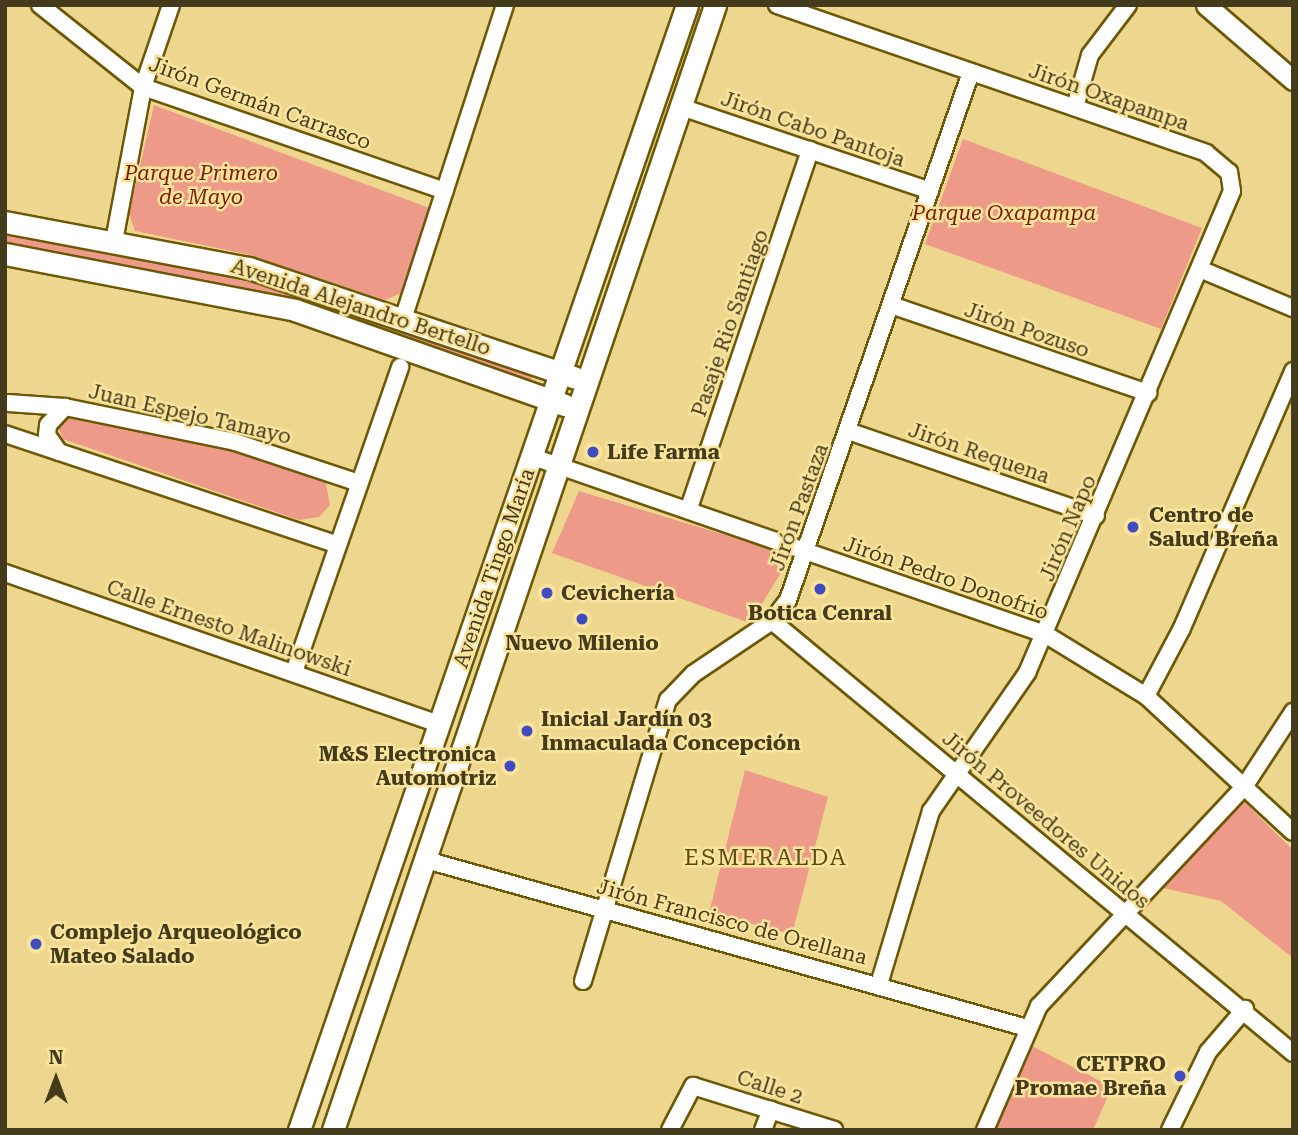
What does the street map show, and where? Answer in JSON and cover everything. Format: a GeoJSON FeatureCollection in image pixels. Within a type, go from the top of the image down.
{"type":"FeatureCollection","features":[{"type":"Feature","properties":{"kind":"main road","name":"Avenida Tingo María"},"geometry":{"type":"LineString","coordinates":[[299,1130],[563,374],[687,5]]}},
{"type":"Feature","properties":{"kind":"main road","name":"Avenida Tingo María"},"geometry":{"type":"LineString","coordinates":[[332,1130],[590,382],[715,5]]}},
{"type":"Feature","properties":{"kind":"main road","name":"Avenida Alejandro Bertello"},"geometry":{"type":"LineString","coordinates":[[5,222],[249,268],[590,382]]}},
{"type":"Feature","properties":{"kind":"main road","name":"Avenida Alejandro Bertello"},"geometry":{"type":"LineString","coordinates":[[5,254],[295,310],[580,410]]}},
{"type":"Feature","properties":{"kind":"street","name":"Jirón Germán Carrasco"},"geometry":{"type":"LineString","coordinates":[[40,5],[143,87],[445,191]]}},
{"type":"Feature","properties":{"kind":"street"},"geometry":{"type":"LineString","coordinates":[[114,241],[143,87],[171,5]]}},
{"type":"Feature","properties":{"kind":"street"},"geometry":{"type":"LineString","coordinates":[[403,319],[505,5]]}},
{"type":"Feature","properties":{"kind":"street","name":"Jirón Oxapampa"},"geometry":{"type":"LineString","coordinates":[[777,5],[815,11],[971,72],[1221,161],[1229,172],[1230,205],[1202,271]]}},
{"type":"Feature","properties":{"kind":"street"},"geometry":{"type":"LineString","coordinates":[[1075,107],[1090,55],[1128,5]]}},
{"type":"Feature","properties":{"kind":"street"},"geometry":{"type":"LineString","coordinates":[[1206,5],[1293,80]]}},
{"type":"Feature","properties":{"kind":"street","name":"Jirón Pastaza"},"geometry":{"type":"LineString","coordinates":[[583,981],[601,908],[668,700],[693,674],[772,621],[807,551],[971,72]]}},
{"type":"Feature","properties":{"kind":"street","name":"Jirón Cabo Pantoja"},"geometry":{"type":"LineString","coordinates":[[681,107],[930,191]]}},
{"type":"Feature","properties":{"kind":"street","name":"Pasaje Rio Santiago"},"geometry":{"type":"LineString","coordinates":[[689,508],[810,150]]}},
{"type":"Feature","properties":{"kind":"street"},"geometry":{"type":"LineString","coordinates":[[1202,271],[1293,308]]}},
{"type":"Feature","properties":{"kind":"street","name":"Jirón Napo"},"geometry":{"type":"LineString","coordinates":[[879,984],[931,811],[957,772],[1009,705],[1045,634],[1202,271]]}},
{"type":"Feature","properties":{"kind":"street","name":"Jirón Pozuso"},"geometry":{"type":"LineString","coordinates":[[891,305],[1148,393]]}},
{"type":"Feature","properties":{"kind":"street"},"geometry":{"type":"LineString","coordinates":[[294,672],[400,366]]}},
{"type":"Feature","properties":{"kind":"street"},"geometry":{"type":"LineString","coordinates":[[1146,696],[1182,628],[1293,371]]}},
{"type":"Feature","properties":{"kind":"street","name":"Juan Espejo Tamayo"},"geometry":{"type":"LineString","coordinates":[[8,403],[65,407],[235,443],[359,483]]}},
{"type":"Feature","properties":{"kind":"street"},"geometry":{"type":"LineString","coordinates":[[59,452],[47,435],[48,425],[65,407]]}},
{"type":"Feature","properties":{"kind":"street","name":"Jirón Requena"},"geometry":{"type":"LineString","coordinates":[[848,431],[1096,516]]}},
{"type":"Feature","properties":{"kind":"street"},"geometry":{"type":"LineString","coordinates":[[5,434],[338,545]]}},
{"type":"Feature","properties":{"kind":"street","name":"Jirón Pedro Donofrio"},"geometry":{"type":"LineString","coordinates":[[533,457],[689,508],[1045,634],[1146,696],[1293,832]]}},
{"type":"Feature","properties":{"kind":"street","name":"Calle Ernesto Malinowski"},"geometry":{"type":"LineString","coordinates":[[5,573],[439,724]]}},
{"type":"Feature","properties":{"kind":"street","name":"Jirón Proveedores Unidos"},"geometry":{"type":"LineString","coordinates":[[772,621],[957,772],[1122,913],[1245,1009],[1293,1053]]}},
{"type":"Feature","properties":{"kind":"street"},"geometry":{"type":"LineString","coordinates":[[985,1130],[1027,1028],[1053,986],[1244,787],[1293,712]]}},
{"type":"Feature","properties":{"kind":"street","name":"Jirón Francisco de Orellana"},"geometry":{"type":"LineString","coordinates":[[426,860],[879,984],[1027,1028]]}},
{"type":"Feature","properties":{"kind":"street"},"geometry":{"type":"LineString","coordinates":[[1170,1130],[1208,1052],[1245,1009]]}},
{"type":"Feature","properties":{"kind":"street","name":"Calle 2"},"geometry":{"type":"LineString","coordinates":[[670,1130],[693,1086],[834,1130]]}},
{"type":"Feature","properties":{"kind":"street"},"geometry":{"type":"LineString","coordinates":[[763,1130],[771,1109]]}},
{"type":"Feature","properties":{"kind":"green space","name":"Parque Primero de Mayo"},"geometry":{"type":"Polygon","coordinates":[[[154,105],[432,209],[404,292],[385,300],[246,254],[135,231],[129,214],[154,105]]]}},
{"type":"Feature","properties":{"kind":"green space","name":"Parque Oxapampa"},"geometry":{"type":"Polygon","coordinates":[[[963,139],[1202,228],[1161,329],[925,244],[963,139]]]}},
{"type":"Feature","properties":{"kind":"green space"},"geometry":{"type":"Polygon","coordinates":[[[5,226],[185,258],[535,369],[531,380],[282,296],[5,246],[5,226]]]}},
{"type":"Feature","properties":{"kind":"green space"},"geometry":{"type":"Polygon","coordinates":[[[66,416],[204,440],[325,478],[330,505],[319,517],[299,520],[63,439],[57,425],[66,416]]]}},
{"type":"Feature","properties":{"kind":"green space"},"geometry":{"type":"Polygon","coordinates":[[[579,491],[792,555],[750,623],[552,553],[579,491]]]}},
{"type":"Feature","properties":{"kind":"green space"},"geometry":{"type":"Polygon","coordinates":[[[745,770],[828,797],[792,934],[709,913],[745,770]]]}},
{"type":"Feature","properties":{"kind":"green space"},"geometry":{"type":"Polygon","coordinates":[[[1239,797],[1293,850],[1293,958],[1221,901],[1159,887],[1239,797]]]}},
{"type":"Feature","properties":{"kind":"green space"},"geometry":{"type":"Polygon","coordinates":[[[1026,1043],[1112,1087],[1093,1130],[993,1130],[1026,1043]]]}},
{"type":"Feature","properties":{"kind":"place","name":"Life Farma"},"geometry":{"type":"Point","coordinates":[593,452]}},
{"type":"Feature","properties":{"kind":"place","name":"Centro de Salud Breña"},"geometry":{"type":"Point","coordinates":[1133,527]}},
{"type":"Feature","properties":{"kind":"place","name":"Botica Cenral"},"geometry":{"type":"Point","coordinates":[820,589]}},
{"type":"Feature","properties":{"kind":"place","name":"Cevichería"},"geometry":{"type":"Point","coordinates":[547,593]}},
{"type":"Feature","properties":{"kind":"place","name":"Nuevo Milenio"},"geometry":{"type":"Point","coordinates":[582,619]}},
{"type":"Feature","properties":{"kind":"place","name":"Inicial Jardín 03 Inmaculada Concepción"},"geometry":{"type":"Point","coordinates":[527,731]}},
{"type":"Feature","properties":{"kind":"place","name":"M&S Electronica Automotriz"},"geometry":{"type":"Point","coordinates":[510,766]}},
{"type":"Feature","properties":{"kind":"place","name":"Complejo Arqueológico Mateo Salado"},"geometry":{"type":"Point","coordinates":[36,944]}},
{"type":"Feature","properties":{"kind":"place","name":"CETPRO Promae Breña"},"geometry":{"type":"Point","coordinates":[1180,1076]}},
{"type":"Feature","properties":{"kind":"district","name":"ESMERALDA"},"geometry":{"type":"Point","coordinates":[766,858]}}]}
